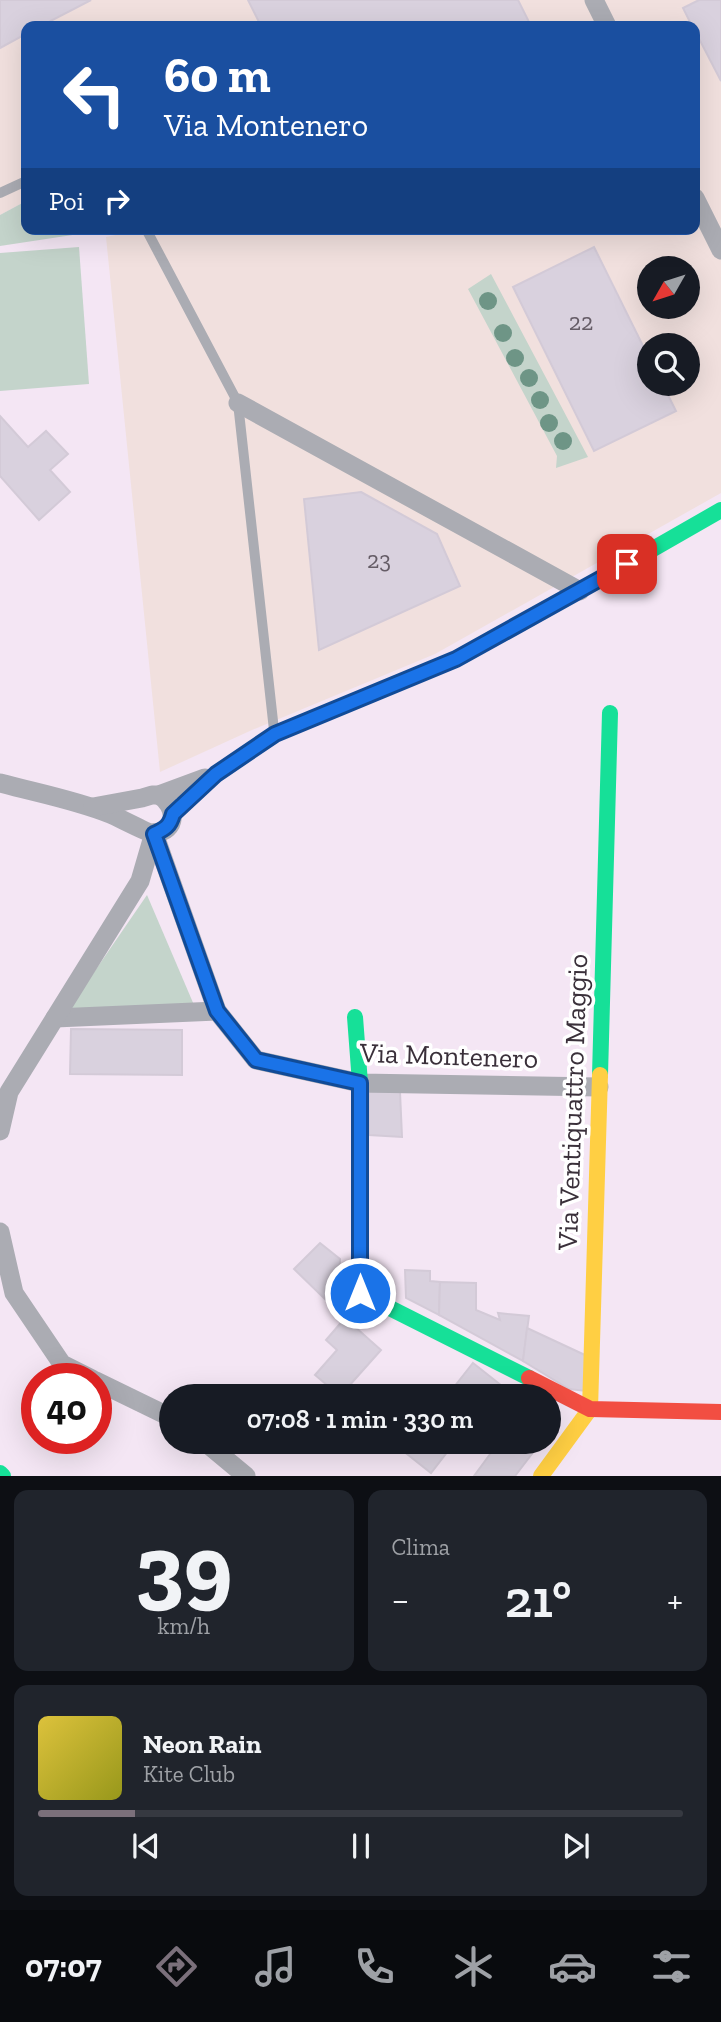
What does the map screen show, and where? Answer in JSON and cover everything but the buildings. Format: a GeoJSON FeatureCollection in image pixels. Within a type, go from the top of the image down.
{"type":"FeatureCollection","features":[{"type":"Feature","properties":{"kind":"street"},"geometry":{"type":"LineString","coordinates":[[594,0],[604,21]]}},
{"type":"Feature","properties":{"kind":"street"},"geometry":{"type":"LineString","coordinates":[[700,208],[721,250]]}},
{"type":"Feature","properties":{"kind":"street"},"geometry":{"type":"LineString","coordinates":[[238,403],[580,591]]}},
{"type":"Feature","properties":{"kind":"street"},"geometry":{"type":"LineString","coordinates":[[173,814],[216,774],[275,734],[456,659],[721,510]]}},
{"type":"Feature","properties":{"kind":"street","name":"Via Ventiquattro Maggio"},"geometry":{"type":"LineString","coordinates":[[590,1409],[610,713]]}},
{"type":"Feature","properties":{"kind":"street"},"geometry":{"type":"LineString","coordinates":[[92,807],[151,797],[216,774]]}},
{"type":"Feature","properties":{"kind":"street"},"geometry":{"type":"LineString","coordinates":[[0,783],[92,807],[146,830],[166,829],[173,814],[166,799],[151,797],[136,806],[134,816],[146,830],[140,881],[9,1093],[0,1131]]}},
{"type":"Feature","properties":{"kind":"street","name":"Via Montenero"},"geometry":{"type":"LineString","coordinates":[[146,830],[217,1011],[256,1060],[360,1083],[599,1087]]}},
{"type":"Feature","properties":{"kind":"street"},"geometry":{"type":"LineString","coordinates":[[55,1018],[217,1011]]}},
{"type":"Feature","properties":{"kind":"street"},"geometry":{"type":"LineString","coordinates":[[355,1017],[360,1083],[360,1293],[590,1409],[721,1412]]}},
{"type":"Feature","properties":{"kind":"street"},"geometry":{"type":"LineString","coordinates":[[0,1232],[14,1293],[61,1363]]}},
{"type":"Feature","properties":{"kind":"street"},"geometry":{"type":"LineString","coordinates":[[112,1389],[159,1412]]}},
{"type":"Feature","properties":{"kind":"street"},"geometry":{"type":"LineString","coordinates":[[541,1476],[590,1409]]}},
{"type":"Feature","properties":{"kind":"street"},"geometry":{"type":"LineString","coordinates":[[219,1454],[246,1476]]}},
{"type":"Feature","properties":{"kind":"lane"},"geometry":{"type":"LineString","coordinates":[[0,194],[21,184]]}},
{"type":"Feature","properties":{"kind":"lane"},"geometry":{"type":"LineString","coordinates":[[149,235],[238,403],[275,734]]}},
{"type":"Feature","properties":{"kind":"shaded area"},"geometry":{"type":"Polygon","coordinates":[[[0,0],[721,0],[721,493],[435,654],[252,730],[160,772],[106,237],[700,235],[700,21],[21,21],[21,204],[0,215],[0,0]]]}},
{"type":"Feature","properties":{"kind":"shaded area"},"geometry":{"type":"Polygon","coordinates":[[[21,204],[21,235],[72,235],[0,246],[0,215],[21,204]]]}},
{"type":"Feature","properties":{"kind":"shaded area"},"geometry":{"type":"Polygon","coordinates":[[[79,247],[89,384],[0,391],[0,253],[79,247]]]}},
{"type":"Feature","properties":{"kind":"shaded area"},"geometry":{"type":"Polygon","coordinates":[[[491,274],[588,457],[556,468],[557,456],[468,289],[491,274]]]}},
{"type":"Feature","properties":{"kind":"shaded area"},"geometry":{"type":"Polygon","coordinates":[[[147,895],[194,1005],[68,1010],[147,895]]]}},
{"type":"Feature","properties":{"kind":"traffic: fast"},"geometry":{"type":"LineString","coordinates":[[618,569],[721,510]]}},
{"type":"Feature","properties":{"kind":"traffic: fast"},"geometry":{"type":"LineString","coordinates":[[600,1075],[610,713]]}},
{"type":"Feature","properties":{"kind":"traffic: fast"},"geometry":{"type":"LineString","coordinates":[[355,1017],[360,1083],[360,1293],[529,1378]]}},
{"type":"Feature","properties":{"kind":"traffic: fast"},"geometry":{"type":"LineString","coordinates":[[0,1473],[3,1476]]}},
{"type":"Feature","properties":{"kind":"traffic: slow"},"geometry":{"type":"LineString","coordinates":[[173,814],[216,774],[275,734],[456,659],[618,569]]}},
{"type":"Feature","properties":{"kind":"traffic: slow"},"geometry":{"type":"LineString","coordinates":[[541,1476],[590,1409],[600,1075]]}},
{"type":"Feature","properties":{"kind":"traffic: jam"},"geometry":{"type":"LineString","coordinates":[[529,1378],[590,1409],[721,1412]]}},
{"type":"Feature","properties":{"kind":"route"},"geometry":{"type":"LineString","coordinates":[[360,1293],[360,1083],[256,1060],[217,1011],[154,834],[166,829],[173,814],[216,774],[275,734],[456,659],[627,564]]}}]}
